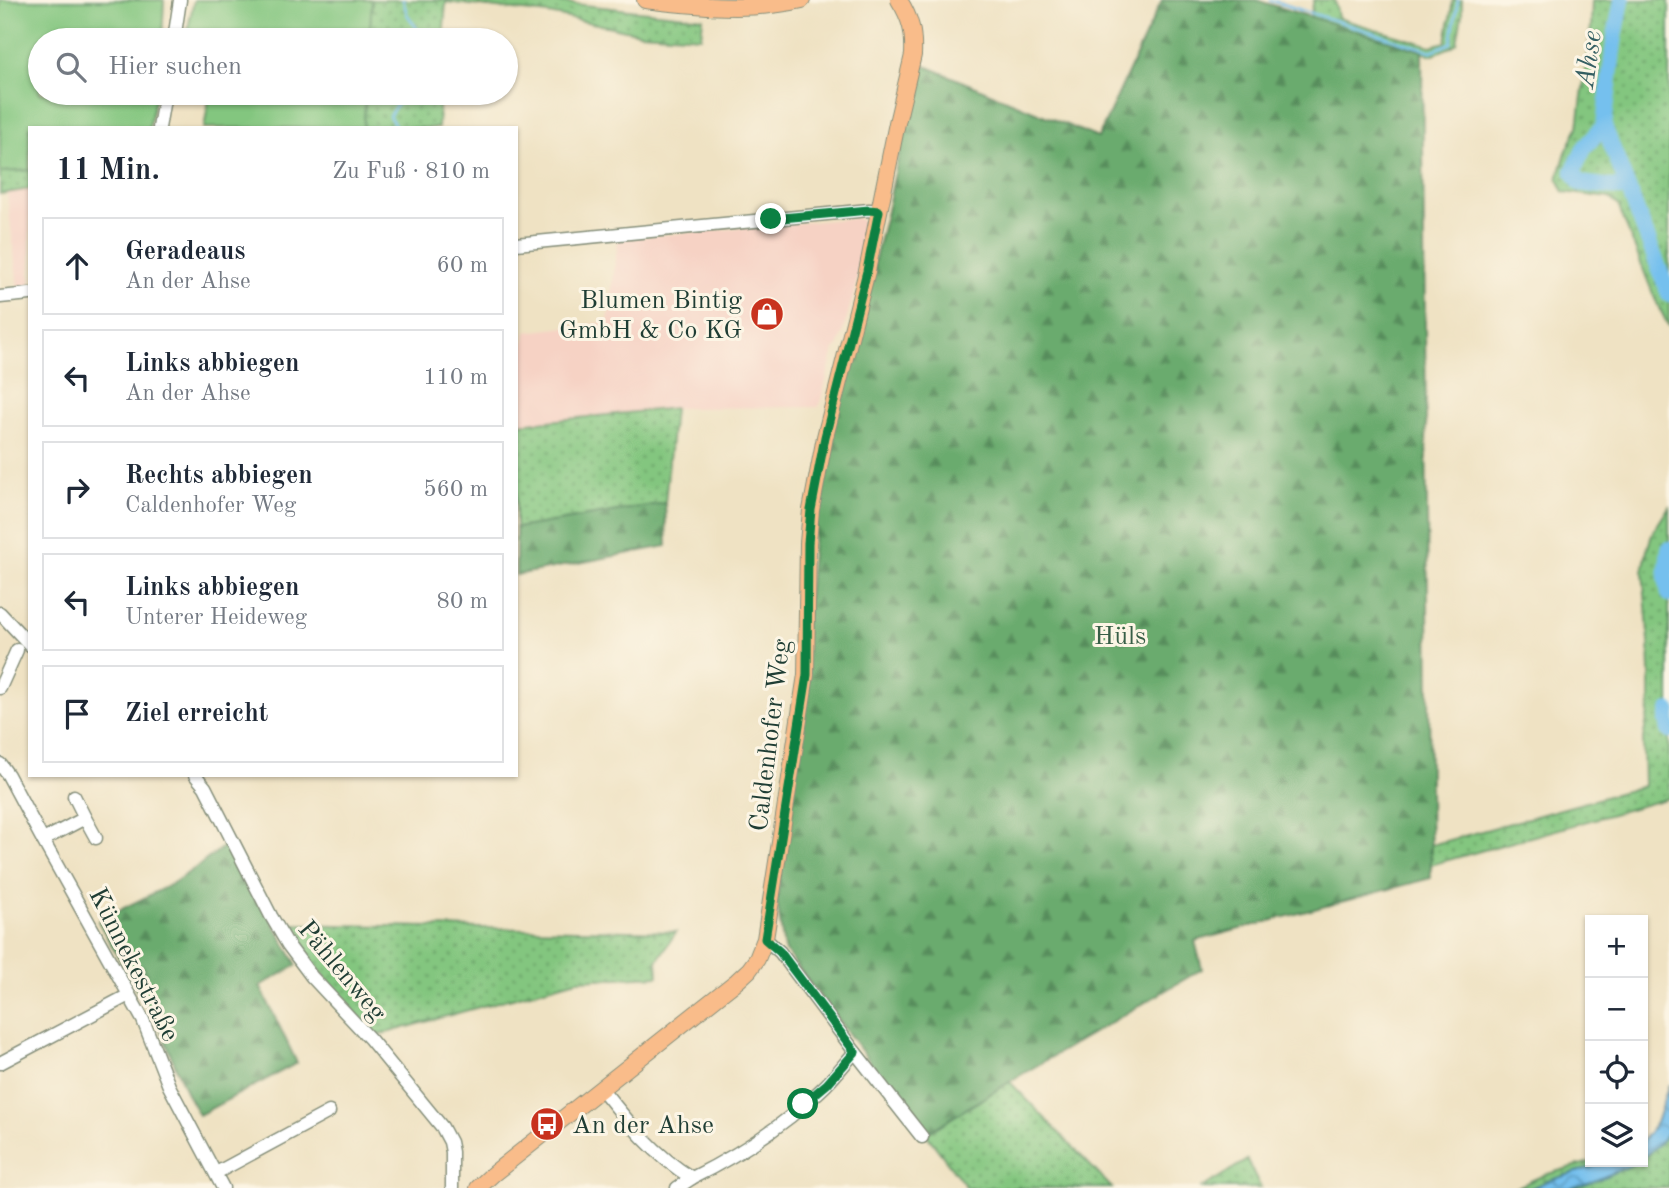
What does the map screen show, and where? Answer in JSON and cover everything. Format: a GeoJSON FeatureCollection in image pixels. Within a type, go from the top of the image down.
{"type":"FeatureCollection","features":[{"type":"Feature","properties":{"kind":"main road"},"geometry":{"type":"LineString","coordinates":[[645,0],[712,8],[783,5],[802,0]]}},
{"type":"Feature","properties":{"kind":"main road","name":"Caldenhofer Weg"},"geometry":{"type":"LineString","coordinates":[[478,1188],[737,981],[757,959],[765,939],[807,675],[808,543],[811,510],[825,437],[867,271],[913,55],[911,20],[899,0]]}},
{"type":"Feature","properties":{"kind":"street"},"geometry":{"type":"LineString","coordinates":[[176,28],[180,0]]}},
{"type":"Feature","properties":{"kind":"street"},"geometry":{"type":"LineString","coordinates":[[159,126],[164,105]]}},
{"type":"Feature","properties":{"kind":"street"},"geometry":{"type":"LineString","coordinates":[[518,244],[864,210],[879,211]]}},
{"type":"Feature","properties":{"kind":"street"},"geometry":{"type":"LineString","coordinates":[[0,297],[28,294]]}},
{"type":"Feature","properties":{"kind":"street"},"geometry":{"type":"LineString","coordinates":[[0,613],[28,643]]}},
{"type":"Feature","properties":{"kind":"street"},"geometry":{"type":"LineString","coordinates":[[0,688],[17,650]]}},
{"type":"Feature","properties":{"kind":"street","name":"Künnekestraße"},"geometry":{"type":"LineString","coordinates":[[0,764],[143,1020],[169,1086],[223,1188]]}},
{"type":"Feature","properties":{"kind":"street","name":"Pählenweg"},"geometry":{"type":"LineString","coordinates":[[197,777],[205,787],[288,945],[312,977],[370,1039],[442,1127],[453,1152],[452,1188]]}},
{"type":"Feature","properties":{"kind":"street"},"geometry":{"type":"LineString","coordinates":[[74,796],[96,838]]}},
{"type":"Feature","properties":{"kind":"street"},"geometry":{"type":"LineString","coordinates":[[43,840],[85,818]]}},
{"type":"Feature","properties":{"kind":"street"},"geometry":{"type":"LineString","coordinates":[[765,939],[780,952],[922,1137]]}},
{"type":"Feature","properties":{"kind":"street"},"geometry":{"type":"LineString","coordinates":[[0,1063],[129,995]]}},
{"type":"Feature","properties":{"kind":"street"},"geometry":{"type":"LineString","coordinates":[[677,1188],[721,1163],[784,1120],[827,1084],[855,1052]]}},
{"type":"Feature","properties":{"kind":"street"},"geometry":{"type":"LineString","coordinates":[[601,1088],[645,1141],[692,1178]]}},
{"type":"Feature","properties":{"kind":"street"},"geometry":{"type":"LineString","coordinates":[[216,1173],[329,1112]]}},
{"type":"Feature","properties":{"kind":"shaded area"},"geometry":{"type":"Polygon","coordinates":[[[28,189],[28,288],[18,289],[7,193],[28,189]]]}},
{"type":"Feature","properties":{"kind":"shaded area"},"geometry":{"type":"Polygon","coordinates":[[[856,218],[863,221],[866,228],[855,290],[839,345],[834,350],[819,407],[674,408],[520,424],[520,377],[526,332],[608,322],[618,239],[856,218]]]}},
{"type":"Feature","properties":{"kind":"green space"},"geometry":{"type":"Polygon","coordinates":[[[0,0],[164,0],[163,28],[28,28],[28,105],[154,105],[149,126],[28,126],[28,170],[0,172],[0,0]]]}},
{"type":"Feature","properties":{"kind":"green space"},"geometry":{"type":"Polygon","coordinates":[[[194,0],[372,0],[370,28],[188,28],[194,0]]]}},
{"type":"Feature","properties":{"kind":"green space"},"geometry":{"type":"Polygon","coordinates":[[[372,0],[538,0],[703,18],[701,37],[640,33],[549,14],[446,2],[444,28],[370,28],[372,0]]]}},
{"type":"Feature","properties":{"kind":"green space","name":"Hüls"},"geometry":{"type":"Polygon","coordinates":[[[1162,0],[1256,0],[1422,51],[1431,878],[1195,941],[1202,969],[925,1134],[784,949],[777,902],[816,513],[829,440],[887,211],[918,63],[1098,138],[1162,0]]]}},
{"type":"Feature","properties":{"kind":"green space"},"geometry":{"type":"Polygon","coordinates":[[[1314,0],[1335,0],[1338,18],[1431,46],[1446,42],[1453,0],[1462,0],[1457,43],[1431,55],[1310,17],[1314,0]]]}},
{"type":"Feature","properties":{"kind":"green space"},"geometry":{"type":"Polygon","coordinates":[[[1592,0],[1669,0],[1669,327],[1655,299],[1618,205],[1609,198],[1564,192],[1558,179],[1566,152],[1578,127],[1592,0]]]}},
{"type":"Feature","properties":{"kind":"green space"},"geometry":{"type":"Polygon","coordinates":[[[208,105],[365,105],[363,126],[204,126],[208,105]]]}},
{"type":"Feature","properties":{"kind":"green space"},"geometry":{"type":"Polygon","coordinates":[[[365,105],[439,105],[438,126],[363,126],[365,105]]]}},
{"type":"Feature","properties":{"kind":"green space"},"geometry":{"type":"Polygon","coordinates":[[[28,170],[28,189],[0,194],[0,172],[28,170]]]}},
{"type":"Feature","properties":{"kind":"green space"},"geometry":{"type":"Polygon","coordinates":[[[674,408],[665,503],[518,528],[520,424],[674,408]]]}},
{"type":"Feature","properties":{"kind":"green space"},"geometry":{"type":"Polygon","coordinates":[[[665,503],[667,546],[518,575],[518,528],[665,503]]]}},
{"type":"Feature","properties":{"kind":"green space"},"geometry":{"type":"Polygon","coordinates":[[[1669,507],[1669,798],[1431,865],[1431,845],[1644,786],[1643,739],[1650,704],[1650,673],[1643,572],[1653,532],[1669,507]]]}},
{"type":"Feature","properties":{"kind":"green space"},"geometry":{"type":"Polygon","coordinates":[[[228,843],[297,965],[260,986],[297,1063],[199,1115],[187,1094],[156,1019],[138,993],[98,921],[170,885],[228,843]]]}},
{"type":"Feature","properties":{"kind":"green space"},"geometry":{"type":"Polygon","coordinates":[[[288,924],[676,932],[657,961],[658,976],[577,980],[375,1036],[298,945],[288,924]]]}},
{"type":"Feature","properties":{"kind":"green space"},"geometry":{"type":"Polygon","coordinates":[[[1010,1082],[1112,1188],[967,1188],[926,1134],[1010,1082]]]}},
{"type":"Feature","properties":{"kind":"green space"},"geometry":{"type":"Polygon","coordinates":[[[1669,1124],[1669,1188],[1571,1188],[1626,1167],[1648,1167],[1649,1154],[1669,1124]]]}},
{"type":"Feature","properties":{"kind":"green space"},"geometry":{"type":"Polygon","coordinates":[[[1247,1160],[1261,1188],[1202,1188],[1247,1160]]]}},
{"type":"Feature","properties":{"kind":"green space"},"geometry":{"type":"Polygon","coordinates":[[[1585,1163],[1585,1167],[1593,1167],[1531,1188],[1515,1188],[1544,1175],[1585,1163]]]}},
{"type":"Feature","properties":{"kind":"water"},"geometry":{"type":"Polygon","coordinates":[[[1669,1084],[1669,1130],[1663,1140],[1648,1154],[1648,1133],[1656,1123],[1669,1084]]]}},
{"type":"Feature","properties":{"kind":"water"},"geometry":{"type":"Polygon","coordinates":[[[1593,1167],[1626,1167],[1571,1188],[1531,1188],[1593,1167]]]}},
{"type":"Feature","properties":{"kind":"waterway"},"geometry":{"type":"LineString","coordinates":[[403,0],[407,14],[417,28]]}},
{"type":"Feature","properties":{"kind":"waterway"},"geometry":{"type":"LineString","coordinates":[[1270,0],[1431,51],[1451,43],[1458,0]]}},
{"type":"Feature","properties":{"kind":"waterway","name":"Ahse"},"geometry":{"type":"LineString","coordinates":[[1622,0],[1604,126],[1669,294]]}},
{"type":"Feature","properties":{"kind":"waterway"},"geometry":{"type":"LineString","coordinates":[[396,105],[389,116],[396,126]]}},
{"type":"Feature","properties":{"kind":"waterway","name":"Ahse"},"geometry":{"type":"LineString","coordinates":[[1604,126],[1585,147],[1573,171],[1580,183],[1628,189]]}},
{"type":"Feature","properties":{"kind":"waterway","name":"Ahse"},"geometry":{"type":"LineString","coordinates":[[1669,549],[1666,577],[1669,594]]}},
{"type":"Feature","properties":{"kind":"waterway","name":"Ahse"},"geometry":{"type":"LineString","coordinates":[[1669,711],[1669,730]]}},
{"type":"Feature","properties":{"kind":"place","name":"Blumen Bintig GmbH & Co KG"},"geometry":{"type":"Point","coordinates":[767,314]}},
{"type":"Feature","properties":{"kind":"place","name":"An der Ahse"},"geometry":{"type":"Point","coordinates":[547,1124]}},
{"type":"Feature","properties":{"kind":"route"},"geometry":{"type":"LineString","coordinates":[[771,219],[879,211],[867,271],[816,477],[808,543],[807,675],[765,939],[780,952],[855,1052],[827,1084],[803,1104]]}}]}
